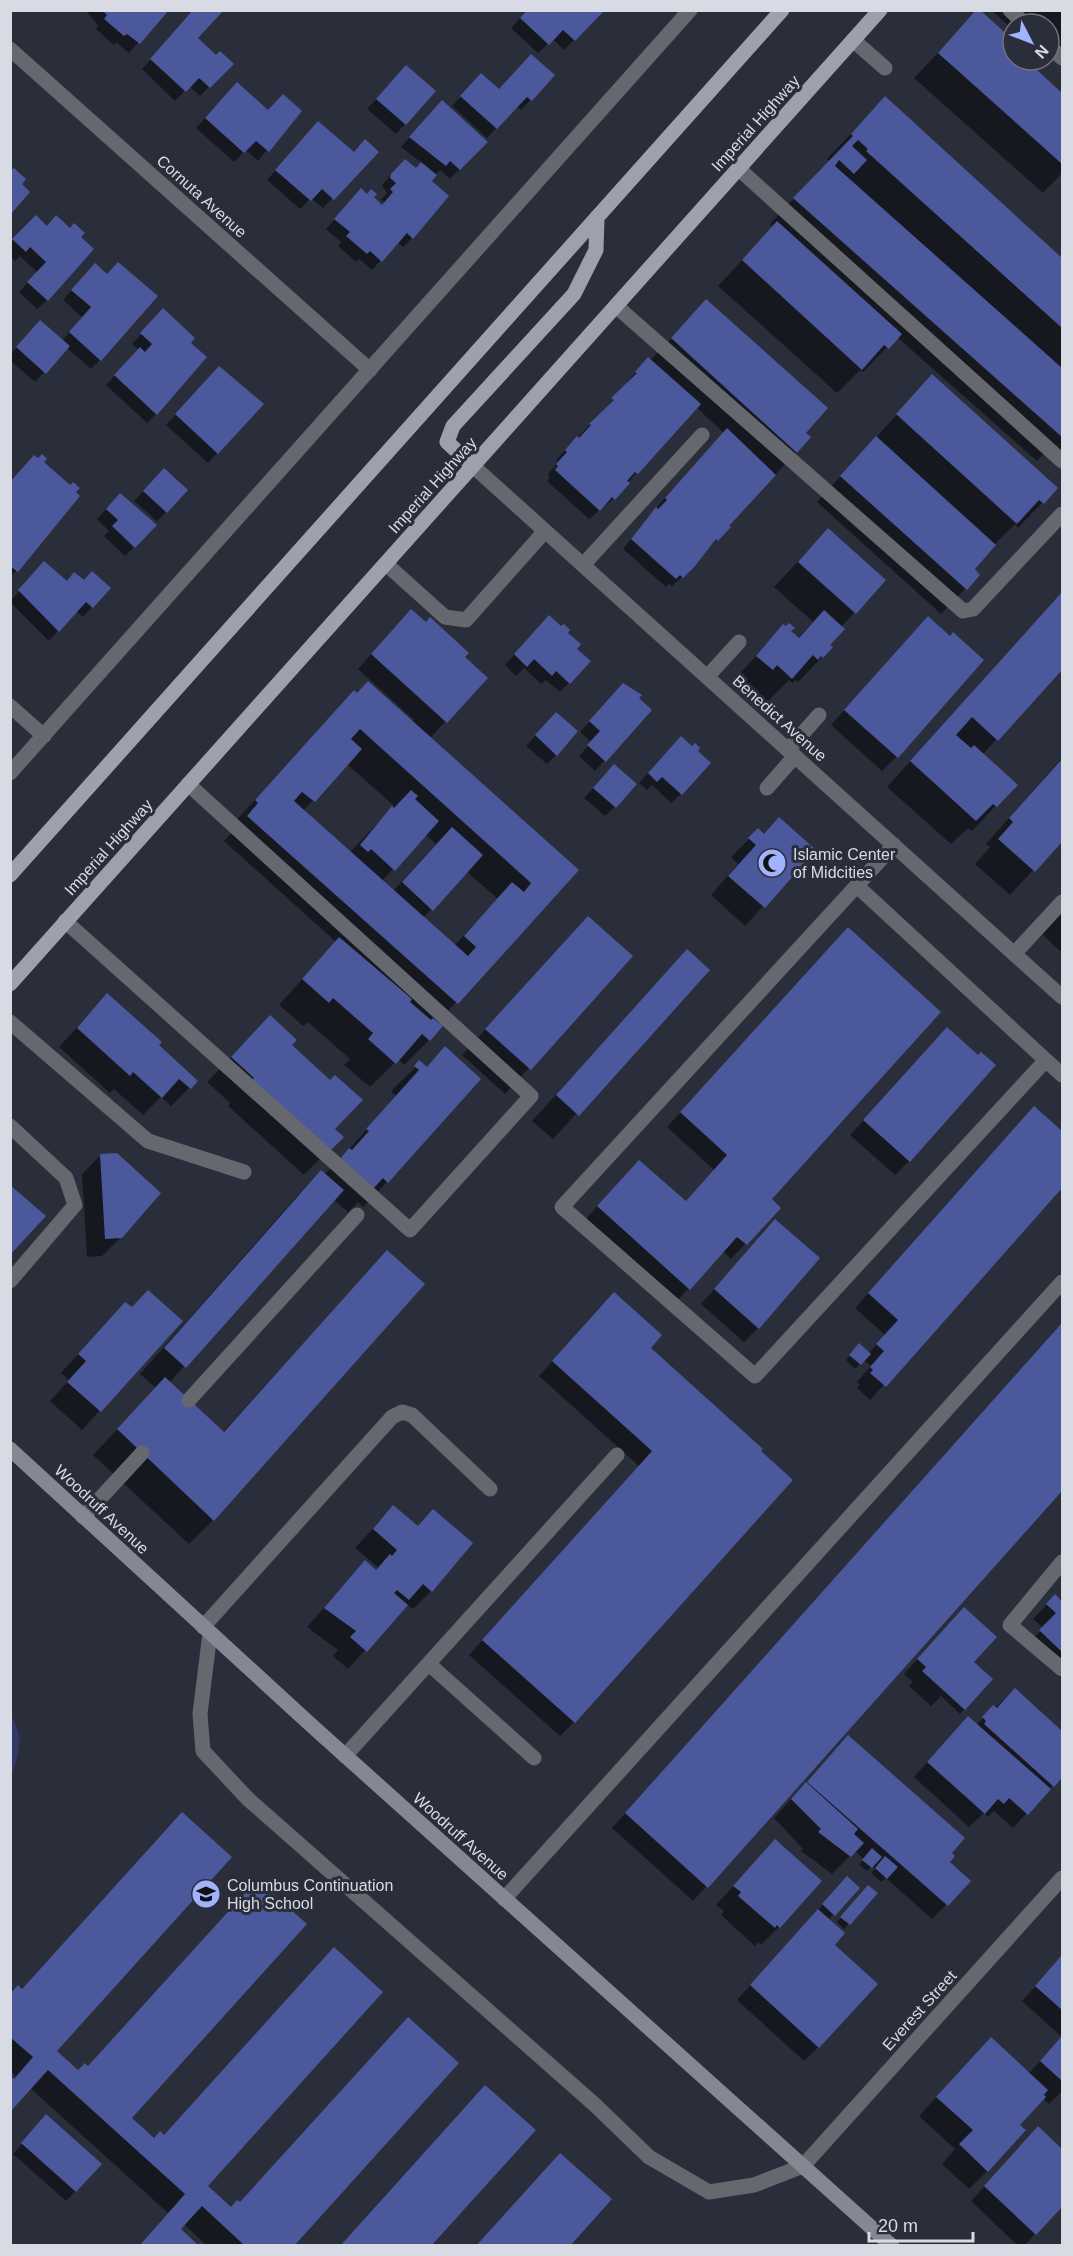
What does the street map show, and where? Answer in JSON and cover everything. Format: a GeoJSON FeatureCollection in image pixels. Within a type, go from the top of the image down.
{"type":"FeatureCollection","features":[{"type":"Feature","properties":{"kind":"main road"},"geometry":{"type":"LineString","coordinates":[[10,875],[782,10]]}},
{"type":"Feature","properties":{"kind":"main road","name":"Imperial Highway"},"geometry":{"type":"LineString","coordinates":[[10,984],[880,10]]}},
{"type":"Feature","properties":{"kind":"main road"},"geometry":{"type":"LineString","coordinates":[[473,466],[447,442],[453,426],[474,399],[574,294],[596,250],[597,217]]}},
{"type":"Feature","properties":{"kind":"main road","name":"Woodruff Avenue"},"geometry":{"type":"LineString","coordinates":[[10,1449],[345,1756],[892,2246]]}},
{"type":"Feature","properties":{"kind":"street"},"geometry":{"type":"LineString","coordinates":[[10,773],[690,10]]}},
{"type":"Feature","properties":{"kind":"street"},"geometry":{"type":"LineString","coordinates":[[854,40],[885,68]]}},
{"type":"Feature","properties":{"kind":"street","name":"Cornuta Avenue"},"geometry":{"type":"LineString","coordinates":[[10,49],[370,370]]}},
{"type":"Feature","properties":{"kind":"street"},"geometry":{"type":"LineString","coordinates":[[739,169],[1062,461]]}},
{"type":"Feature","properties":{"kind":"street"},"geometry":{"type":"LineString","coordinates":[[616,306],[963,611],[974,609],[1062,514]]}},
{"type":"Feature","properties":{"kind":"street"},"geometry":{"type":"LineString","coordinates":[[583,565],[702,435]]}},
{"type":"Feature","properties":{"kind":"street","name":"Benedict Avenue"},"geometry":{"type":"LineString","coordinates":[[473,466],[1062,997]]}},
{"type":"Feature","properties":{"kind":"street"},"geometry":{"type":"LineString","coordinates":[[386,564],[445,617],[466,620],[545,531]]}},
{"type":"Feature","properties":{"kind":"street"},"geometry":{"type":"LineString","coordinates":[[707,677],[739,642]]}},
{"type":"Feature","properties":{"kind":"street"},"geometry":{"type":"LineString","coordinates":[[10,706],[44,736]]}},
{"type":"Feature","properties":{"kind":"street"},"geometry":{"type":"LineString","coordinates":[[766,788],[819,715]]}},
{"type":"Feature","properties":{"kind":"street"},"geometry":{"type":"LineString","coordinates":[[65,921],[410,1230],[531,1096],[188,784]]}},
{"type":"Feature","properties":{"kind":"street"},"geometry":{"type":"LineString","coordinates":[[894,845],[562,1207],[755,1376],[1046,1060]]}},
{"type":"Feature","properties":{"kind":"street"},"geometry":{"type":"LineString","coordinates":[[857,886],[1062,1075]]}},
{"type":"Feature","properties":{"kind":"street"},"geometry":{"type":"LineString","coordinates":[[1014,954],[1062,902]]}},
{"type":"Feature","properties":{"kind":"street"},"geometry":{"type":"LineString","coordinates":[[10,1022],[148,1141],[244,1172]]}},
{"type":"Feature","properties":{"kind":"street"},"geometry":{"type":"LineString","coordinates":[[10,1126],[66,1178],[75,1205],[10,1281]]}},
{"type":"Feature","properties":{"kind":"street"},"geometry":{"type":"LineString","coordinates":[[189,1400],[357,1215]]}},
{"type":"Feature","properties":{"kind":"street"},"geometry":{"type":"LineString","coordinates":[[504,1899],[1062,1282]]}},
{"type":"Feature","properties":{"kind":"street"},"geometry":{"type":"LineString","coordinates":[[490,1489],[412,1415],[402,1412],[392,1417],[206,1630],[200,1714],[203,1750],[248,1799],[594,2104],[648,2157],[709,2192],[754,2185],[802,2166]]}},
{"type":"Feature","properties":{"kind":"street"},"geometry":{"type":"LineString","coordinates":[[83,1517],[142,1453]]}},
{"type":"Feature","properties":{"kind":"street"},"geometry":{"type":"LineString","coordinates":[[345,1756],[617,1455]]}},
{"type":"Feature","properties":{"kind":"street"},"geometry":{"type":"LineString","coordinates":[[1062,1562],[1010,1625],[1062,1669]]}},
{"type":"Feature","properties":{"kind":"street"},"geometry":{"type":"LineString","coordinates":[[429,1664],[534,1758]]}},
{"type":"Feature","properties":{"kind":"street","name":"Everest Street"},"geometry":{"type":"LineString","coordinates":[[802,2166],[1062,1878]]}},
{"type":"Feature","properties":{"kind":"shaded area"},"geometry":{"type":"Polygon","coordinates":[[[11,1715],[18,1730],[19,1745],[17,1760],[11,1776],[11,1715]]]}},
{"type":"Feature","properties":{"kind":"building"},"geometry":{"type":"Polygon","coordinates":[[[102,10],[169,10],[140,44],[127,34],[124,36],[104,19],[107,15],[102,10]]]}},
{"type":"Feature","properties":{"kind":"building"},"geometry":{"type":"Polygon","coordinates":[[[193,10],[224,10],[198,38],[216,55],[220,51],[234,64],[210,88],[199,78],[186,92],[150,59],[193,10]]]}},
{"type":"Feature","properties":{"kind":"building"},"geometry":{"type":"Polygon","coordinates":[[[527,10],[602,10],[603,12],[575,41],[563,30],[549,45],[520,18],[527,10]]]}},
{"type":"Feature","properties":{"kind":"building"},"geometry":{"type":"Polygon","coordinates":[[[976,10],[980,10],[1001,29],[1001,72],[1039,72],[1062,93],[1062,164],[938,53],[976,10]]]}},
{"type":"Feature","properties":{"kind":"building"},"geometry":{"type":"Polygon","coordinates":[[[531,54],[555,75],[532,101],[527,97],[497,129],[460,96],[481,73],[499,89],[531,54]]]}},
{"type":"Feature","properties":{"kind":"building"},"geometry":{"type":"Polygon","coordinates":[[[406,65],[436,91],[406,125],[376,99],[406,65]]]}},
{"type":"Feature","properties":{"kind":"building"},"geometry":{"type":"Polygon","coordinates":[[[237,82],[268,110],[283,94],[302,111],[269,152],[256,141],[244,153],[205,118],[237,82]]]}},
{"type":"Feature","properties":{"kind":"building"},"geometry":{"type":"Polygon","coordinates":[[[885,96],[1062,258],[1062,328],[866,151],[868,149],[858,140],[852,146],[867,160],[854,174],[839,160],[835,166],[1062,368],[1062,437],[793,198],[853,136],[851,134],[885,96]]]}},
{"type":"Feature","properties":{"kind":"building"},"geometry":{"type":"Polygon","coordinates":[[[442,100],[488,142],[460,170],[450,161],[446,166],[409,137],[442,100]]]}},
{"type":"Feature","properties":{"kind":"building"},"geometry":{"type":"Polygon","coordinates":[[[318,121],[354,152],[365,139],[379,152],[334,200],[322,189],[311,201],[275,170],[318,121]]]}},
{"type":"Feature","properties":{"kind":"building"},"geometry":{"type":"Polygon","coordinates":[[[405,159],[416,168],[421,162],[437,175],[432,181],[449,196],[413,239],[407,233],[382,262],[370,251],[367,254],[346,236],[350,232],[334,219],[361,188],[367,194],[371,189],[377,194],[374,197],[382,205],[393,192],[390,189],[396,183],[390,178],[391,174],[405,159]]]}},
{"type":"Feature","properties":{"kind":"building"},"geometry":{"type":"Polygon","coordinates":[[[14,168],[26,179],[22,184],[30,192],[10,215],[10,171],[14,168]]]}},
{"type":"Feature","properties":{"kind":"building"},"geometry":{"type":"Polygon","coordinates":[[[36,215],[47,226],[56,215],[70,228],[74,223],[85,233],[81,237],[94,249],[48,301],[27,282],[46,262],[30,247],[26,252],[12,239],[36,215]]]}},
{"type":"Feature","properties":{"kind":"building"},"geometry":{"type":"Polygon","coordinates":[[[777,221],[902,334],[889,349],[884,345],[862,370],[742,260],[777,221]]]}},
{"type":"Feature","properties":{"kind":"building"},"geometry":{"type":"Polygon","coordinates":[[[118,262],[158,296],[101,361],[69,332],[91,307],[71,290],[95,263],[107,274],[118,262]]]}},
{"type":"Feature","properties":{"kind":"building"},"geometry":{"type":"Polygon","coordinates":[[[706,299],[828,408],[806,433],[811,437],[797,453],[671,338],[706,299]]]}},
{"type":"Feature","properties":{"kind":"building"},"geometry":{"type":"Polygon","coordinates":[[[163,308],[195,338],[191,343],[207,357],[157,415],[114,375],[140,347],[145,352],[152,344],[140,333],[163,308]]]}},
{"type":"Feature","properties":{"kind":"building"},"geometry":{"type":"Polygon","coordinates":[[[40,320],[70,346],[46,374],[16,347],[40,320]]]}},
{"type":"Feature","properties":{"kind":"building"},"geometry":{"type":"Polygon","coordinates":[[[648,357],[701,404],[638,474],[635,472],[627,481],[630,483],[615,500],[612,497],[600,511],[555,470],[558,466],[556,464],[577,436],[579,438],[591,425],[589,424],[614,400],[611,398],[637,373],[635,372],[648,357]]]}},
{"type":"Feature","properties":{"kind":"building"},"geometry":{"type":"Polygon","coordinates":[[[219,366],[264,404],[218,454],[175,414],[219,366]]]}},
{"type":"Feature","properties":{"kind":"building"},"geometry":{"type":"Polygon","coordinates":[[[932,374],[1058,488],[1044,504],[1039,500],[1017,524],[896,414],[932,374]]]}},
{"type":"Feature","properties":{"kind":"building"},"geometry":{"type":"Polygon","coordinates":[[[727,428],[776,475],[718,541],[716,539],[695,566],[683,578],[680,575],[676,579],[631,539],[656,507],[658,509],[667,500],[665,498],[727,428]]]}},
{"type":"Feature","properties":{"kind":"building"},"geometry":{"type":"Polygon","coordinates":[[[876,436],[996,545],[975,569],[980,575],[967,590],[840,476],[876,436]]]}},
{"type":"Feature","properties":{"kind":"building"},"geometry":{"type":"Polygon","coordinates":[[[42,454],[47,459],[44,462],[70,485],[73,482],[80,488],[76,492],[80,496],[18,572],[10,566],[10,482],[34,455],[38,458],[42,454]]]}},
{"type":"Feature","properties":{"kind":"building"},"geometry":{"type":"Polygon","coordinates":[[[164,468],[188,490],[167,513],[143,491],[164,468]]]}},
{"type":"Feature","properties":{"kind":"building"},"geometry":{"type":"Polygon","coordinates":[[[120,493],[157,525],[135,548],[112,526],[118,520],[106,509],[120,493]]]}},
{"type":"Feature","properties":{"kind":"building"},"geometry":{"type":"Polygon","coordinates":[[[828,528],[886,580],[856,614],[798,562],[828,528]]]}},
{"type":"Feature","properties":{"kind":"building"},"geometry":{"type":"Polygon","coordinates":[[[44,561],[67,581],[74,572],[84,580],[92,571],[111,588],[93,608],[86,602],[59,632],[18,590],[44,561]]]}},
{"type":"Feature","properties":{"kind":"building"},"geometry":{"type":"Polygon","coordinates":[[[1062,592],[1062,670],[998,741],[972,717],[956,735],[971,748],[974,745],[1018,785],[997,807],[993,804],[976,821],[910,761],[1062,592]]]}},
{"type":"Feature","properties":{"kind":"building"},"geometry":{"type":"Polygon","coordinates":[[[411,609],[426,622],[430,617],[469,653],[465,657],[488,678],[447,723],[371,654],[411,609]]]}},
{"type":"Feature","properties":{"kind":"building"},"geometry":{"type":"Polygon","coordinates":[[[824,610],[845,629],[830,645],[833,647],[823,658],[821,656],[818,660],[813,655],[792,679],[777,665],[773,670],[756,656],[783,624],[786,626],[789,623],[795,628],[791,631],[799,638],[824,610]]]}},
{"type":"Feature","properties":{"kind":"building"},"geometry":{"type":"Polygon","coordinates":[[[549,615],[561,626],[564,624],[570,630],[568,633],[581,644],[577,649],[591,661],[570,684],[556,671],[552,676],[534,659],[527,667],[514,654],[549,615]]]}},
{"type":"Feature","properties":{"kind":"building"},"geometry":{"type":"Polygon","coordinates":[[[928,616],[950,636],[953,632],[984,660],[898,758],[844,710],[928,616]]]}},
{"type":"Feature","properties":{"kind":"building"},"geometry":{"type":"Polygon","coordinates":[[[368,681],[579,870],[458,1004],[247,816],[258,803],[255,800],[354,690],[357,693],[368,681]],[[360,729],[351,739],[362,749],[315,802],[302,792],[294,801],[468,956],[476,947],[464,936],[512,882],[524,892],[531,883],[360,729]]]}},
{"type":"Feature","properties":{"kind":"building"},"geometry":{"type":"Polygon","coordinates":[[[623,683],[642,695],[639,698],[652,710],[606,762],[587,745],[600,731],[589,721],[623,683]]]}},
{"type":"Feature","properties":{"kind":"building"},"geometry":{"type":"Polygon","coordinates":[[[556,712],[578,731],[557,756],[535,735],[556,712]]]}},
{"type":"Feature","properties":{"kind":"building"},"geometry":{"type":"Polygon","coordinates":[[[681,736],[692,746],[695,743],[700,748],[698,751],[711,763],[682,795],[662,777],[657,782],[648,773],[681,736]]]}},
{"type":"Feature","properties":{"kind":"building"},"geometry":{"type":"Polygon","coordinates":[[[1062,759],[1062,842],[1035,872],[998,839],[1013,822],[1009,818],[1062,759]]]}},
{"type":"Feature","properties":{"kind":"building"},"geometry":{"type":"Polygon","coordinates":[[[614,764],[637,784],[616,808],[593,788],[614,764]]]}},
{"type":"Feature","properties":{"kind":"building"},"geometry":{"type":"Polygon","coordinates":[[[411,790],[418,796],[415,799],[439,821],[395,871],[371,849],[368,852],[360,845],[392,806],[394,808],[411,790]]]}},
{"type":"Feature","properties":{"kind":"building","name":"Islamic Center of Midcities"},"geometry":{"type":"Polygon","coordinates":[[[779,817],[816,850],[765,908],[728,876],[756,845],[748,838],[758,828],[764,834],[779,817]]]}},
{"type":"Feature","properties":{"kind":"building"},"geometry":{"type":"Polygon","coordinates":[[[452,827],[483,855],[433,911],[402,882],[452,827]]]}},
{"type":"Feature","properties":{"kind":"building"},"geometry":{"type":"Polygon","coordinates":[[[588,916],[633,956],[531,1070],[485,1029],[588,916]]]}},
{"type":"Feature","properties":{"kind":"building"},"geometry":{"type":"Polygon","coordinates":[[[848,927],[941,1012],[772,1199],[781,1208],[747,1245],[737,1237],[690,1290],[597,1206],[639,1160],[686,1201],[727,1155],[680,1112],[848,927]]]}},
{"type":"Feature","properties":{"kind":"building"},"geometry":{"type":"Polygon","coordinates":[[[339,937],[412,999],[410,1002],[431,1020],[433,1018],[443,1026],[430,1041],[422,1034],[396,1064],[368,1039],[373,1033],[333,998],[329,1003],[302,979],[339,937]]]}},
{"type":"Feature","properties":{"kind":"building"},"geometry":{"type":"Polygon","coordinates":[[[687,949],[710,970],[579,1116],[556,1095],[687,949]]]}},
{"type":"Feature","properties":{"kind":"building"},"geometry":{"type":"Polygon","coordinates":[[[107,993],[162,1042],[159,1045],[198,1081],[191,1089],[179,1079],[162,1098],[133,1072],[130,1076],[77,1028],[107,993]]]}},
{"type":"Feature","properties":{"kind":"building"},"geometry":{"type":"Polygon","coordinates":[[[270,1015],[297,1040],[292,1045],[330,1080],[335,1075],[363,1100],[335,1129],[344,1137],[330,1151],[252,1080],[254,1078],[231,1057],[270,1015]]]}},
{"type":"Feature","properties":{"kind":"building"},"geometry":{"type":"Polygon","coordinates":[[[947,1027],[978,1055],[981,1052],[996,1065],[910,1162],[863,1120],[947,1027]]]}},
{"type":"Feature","properties":{"kind":"building"},"geometry":{"type":"Polygon","coordinates":[[[445,1046],[481,1079],[388,1183],[383,1178],[373,1189],[340,1159],[349,1148],[352,1150],[369,1131],[366,1129],[419,1070],[414,1066],[419,1060],[427,1067],[445,1046]]]}},
{"type":"Feature","properties":{"kind":"building"},"geometry":{"type":"Polygon","coordinates":[[[1034,1106],[1062,1131],[1062,1188],[886,1387],[870,1373],[873,1370],[870,1367],[884,1351],[876,1344],[898,1320],[868,1293],[1034,1106]]]}},
{"type":"Feature","properties":{"kind":"building"},"geometry":{"type":"Polygon","coordinates":[[[117,1153],[161,1193],[122,1238],[105,1239],[100,1154],[117,1153]]]}},
{"type":"Feature","properties":{"kind":"building"},"geometry":{"type":"Polygon","coordinates":[[[321,1170],[344,1190],[186,1368],[164,1348],[321,1170]]]}},
{"type":"Feature","properties":{"kind":"building"},"geometry":{"type":"Polygon","coordinates":[[[10,1185],[46,1216],[10,1255],[10,1185]]]}},
{"type":"Feature","properties":{"kind":"building"},"geometry":{"type":"Polygon","coordinates":[[[775,1219],[820,1258],[759,1329],[714,1289],[775,1219]]]}},
{"type":"Feature","properties":{"kind":"building"},"geometry":{"type":"Polygon","coordinates":[[[387,1250],[425,1284],[214,1521],[117,1429],[165,1377],[224,1432],[387,1250]]]}},
{"type":"Feature","properties":{"kind":"building"},"geometry":{"type":"Polygon","coordinates":[[[148,1290],[183,1321],[101,1412],[67,1382],[86,1361],[78,1354],[125,1302],[132,1307],[148,1290]]]}},
{"type":"Feature","properties":{"kind":"building"},"geometry":{"type":"Polygon","coordinates":[[[614,1292],[662,1335],[651,1348],[763,1449],[761,1451],[793,1480],[575,1723],[482,1640],[652,1451],[552,1361],[614,1292]]]}},
{"type":"Feature","properties":{"kind":"building"},"geometry":{"type":"Polygon","coordinates":[[[1062,1323],[1062,1491],[708,1888],[625,1813],[1062,1323]]]}},
{"type":"Feature","properties":{"kind":"building"},"geometry":{"type":"Polygon","coordinates":[[[859,1343],[871,1354],[861,1365],[849,1355],[859,1343]]]}},
{"type":"Feature","properties":{"kind":"building"},"geometry":{"type":"Polygon","coordinates":[[[393,1505],[418,1526],[433,1509],[473,1543],[432,1592],[423,1584],[409,1600],[397,1590],[394,1593],[408,1605],[367,1652],[350,1637],[356,1631],[324,1608],[365,1560],[376,1570],[390,1554],[392,1556],[397,1550],[373,1529],[393,1505]]]}},
{"type":"Feature","properties":{"kind":"building"},"geometry":{"type":"Polygon","coordinates":[[[1055,1594],[1062,1601],[1062,1652],[1039,1630],[1056,1613],[1046,1604],[1055,1594]]]}},
{"type":"Feature","properties":{"kind":"building"},"geometry":{"type":"Polygon","coordinates":[[[964,1607],[997,1637],[974,1662],[993,1679],[965,1710],[922,1671],[926,1667],[917,1659],[964,1607]]]}},
{"type":"Feature","properties":{"kind":"building"},"geometry":{"type":"Polygon","coordinates":[[[1015,1688],[1062,1731],[1062,1778],[1054,1787],[984,1724],[986,1721],[982,1717],[993,1705],[997,1708],[1015,1688]]]}},
{"type":"Feature","properties":{"kind":"building"},"geometry":{"type":"Polygon","coordinates":[[[968,1716],[1051,1789],[1028,1815],[1009,1798],[1004,1804],[998,1799],[985,1814],[927,1762],[968,1716]]]}},
{"type":"Feature","properties":{"kind":"building"},"geometry":{"type":"Polygon","coordinates":[[[848,1735],[965,1838],[952,1853],[955,1856],[950,1862],[971,1881],[948,1906],[807,1782],[848,1735]]]}},
{"type":"Feature","properties":{"kind":"building"},"geometry":{"type":"Polygon","coordinates":[[[806,1782],[858,1829],[854,1834],[864,1843],[851,1857],[818,1832],[821,1829],[791,1799],[806,1782]]]}},
{"type":"Feature","properties":{"kind":"building"},"geometry":{"type":"Polygon","coordinates":[[[182,1812],[232,1857],[57,2051],[78,2070],[85,2063],[88,2066],[257,1880],[307,1924],[132,2118],[154,2138],[160,2131],[164,2135],[334,1947],[383,1992],[208,2186],[231,2207],[237,2200],[240,2202],[408,2017],[459,2063],[294,2246],[245,2246],[202,2206],[181,2229],[199,2246],[139,2246],[185,2194],[48,2070],[10,2112],[10,2076],[14,2079],[33,2057],[10,2037],[10,1994],[18,1985],[22,1989],[182,1812]]]}},
{"type":"Feature","properties":{"kind":"building"},"geometry":{"type":"Polygon","coordinates":[[[775,1839],[822,1881],[780,1928],[777,1925],[775,1928],[738,1896],[741,1892],[733,1886],[775,1839]]]}},
{"type":"Feature","properties":{"kind":"building"},"geometry":{"type":"Polygon","coordinates":[[[872,1848],[882,1857],[872,1868],[862,1860],[872,1848]]]}},
{"type":"Feature","properties":{"kind":"building"},"geometry":{"type":"Polygon","coordinates":[[[885,1856],[898,1867],[887,1879],[875,1868],[885,1856]]]}},
{"type":"Feature","properties":{"kind":"building"},"geometry":{"type":"Polygon","coordinates":[[[847,1876],[860,1888],[835,1916],[822,1904],[847,1876]]]}},
{"type":"Feature","properties":{"kind":"building"},"geometry":{"type":"Polygon","coordinates":[[[868,1885],[878,1893],[850,1925],[840,1917],[868,1885]]]}},
{"type":"Feature","properties":{"kind":"building"},"geometry":{"type":"Polygon","coordinates":[[[818,1909],[845,1933],[835,1945],[878,1984],[819,2048],[750,1985],[818,1909]]]}},
{"type":"Feature","properties":{"kind":"building"},"geometry":{"type":"Polygon","coordinates":[[[1062,1955],[1062,2010],[1035,1986],[1062,1955]]]}},
{"type":"Feature","properties":{"kind":"building"},"geometry":{"type":"Polygon","coordinates":[[[1062,2036],[1062,2081],[1040,2061],[1062,2036]]]}},
{"type":"Feature","properties":{"kind":"building"},"geometry":{"type":"Polygon","coordinates":[[[991,2037],[1048,2090],[1044,2095],[1046,2097],[1020,2125],[1026,2130],[988,2172],[959,2144],[973,2130],[936,2097],[991,2037]]]}},
{"type":"Feature","properties":{"kind":"building"},"geometry":{"type":"Polygon","coordinates":[[[485,2085],[536,2130],[431,2246],[340,2246],[485,2085]]]}},
{"type":"Feature","properties":{"kind":"building"},"geometry":{"type":"Polygon","coordinates":[[[46,2114],[102,2164],[76,2192],[21,2143],[46,2114]]]}},
{"type":"Feature","properties":{"kind":"building"},"geometry":{"type":"Polygon","coordinates":[[[1038,2126],[1062,2149],[1062,2207],[1036,2235],[984,2186],[1038,2126]]]}},
{"type":"Feature","properties":{"kind":"building"},"geometry":{"type":"Polygon","coordinates":[[[560,2153],[612,2199],[570,2246],[476,2246],[560,2153]]]}},
{"type":"Feature","properties":{"kind":"place","name":"Islamic Center of Midcities"},"geometry":{"type":"Point","coordinates":[772,863]}},
{"type":"Feature","properties":{"kind":"place","name":"Columbus Continuation High School"},"geometry":{"type":"Point","coordinates":[206,1894]}}]}
